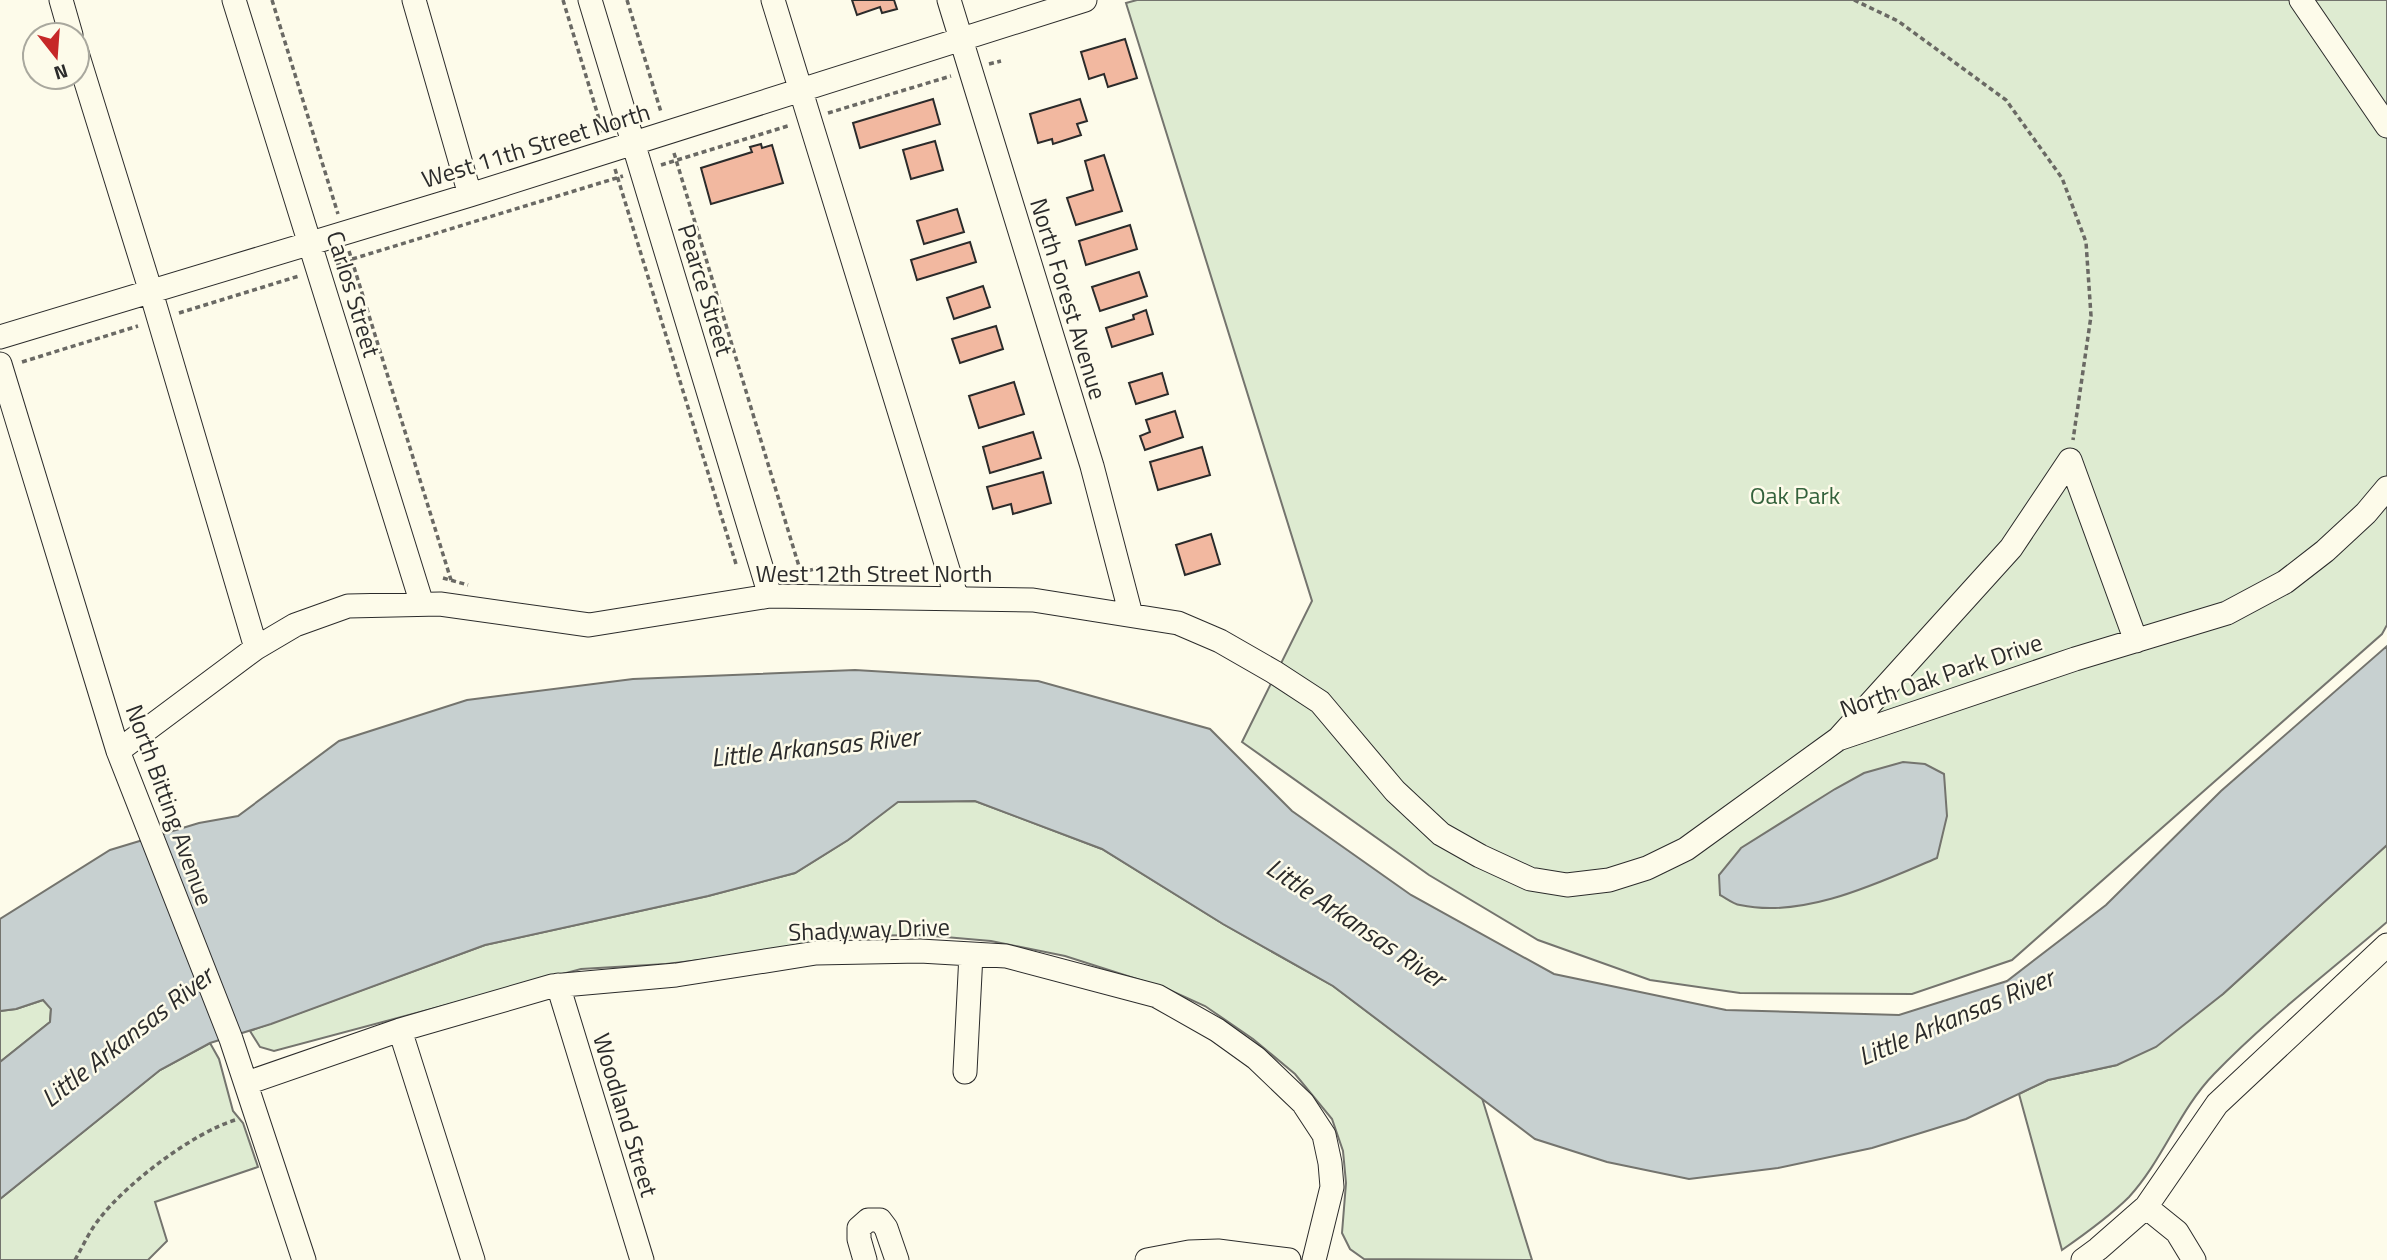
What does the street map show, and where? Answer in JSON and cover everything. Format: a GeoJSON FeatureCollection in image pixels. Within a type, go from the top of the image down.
{"type":"FeatureCollection","features":[{"type":"Feature","properties":{"kind":"street"},"geometry":{"type":"LineString","coordinates":[[61,0],[67,21]]}},
{"type":"Feature","properties":{"kind":"street","name":"Carlos Street"},"geometry":{"type":"LineString","coordinates":[[234,0],[422,604]]}},
{"type":"Feature","properties":{"kind":"street"},"geometry":{"type":"LineString","coordinates":[[414,0],[470,195]]}},
{"type":"Feature","properties":{"kind":"street","name":"Pearce Street"},"geometry":{"type":"LineString","coordinates":[[590,0],[768,588]]}},
{"type":"Feature","properties":{"kind":"street"},"geometry":{"type":"LineString","coordinates":[[773,0],[957,599]]}},
{"type":"Feature","properties":{"kind":"street","name":"North Forest Avenue"},"geometry":{"type":"LineString","coordinates":[[949,0],[1092,466],[1130,615]]}},
{"type":"Feature","properties":{"kind":"street","name":"West 11th Street North"},"geometry":{"type":"LineString","coordinates":[[0,337],[470,195],[1085,0]]}},
{"type":"Feature","properties":{"kind":"street"},"geometry":{"type":"LineString","coordinates":[[2301,0],[2387,127]]}},
{"type":"Feature","properties":{"kind":"street"},"geometry":{"type":"LineString","coordinates":[[89,91],[152,292],[256,648]]}},
{"type":"Feature","properties":{"kind":"street","name":"North Bitting Avenue"},"geometry":{"type":"LineString","coordinates":[[1,366],[118,751],[231,1039],[304,1260]]}},
{"type":"Feature","properties":{"kind":"street"},"geometry":{"type":"LineString","coordinates":[[2070,460],[2136,640]]}},
{"type":"Feature","properties":{"kind":"street"},"geometry":{"type":"LineString","coordinates":[[1838,739],[2011,548],[2070,460]]}},
{"type":"Feature","properties":{"kind":"street","name":"North Oak Park Drive"},"geometry":{"type":"LineString","coordinates":[[1130,615],[1178,622],[1274,672],[1320,702],[1395,791],[1441,834],[1530,879],[1567,885],[1609,880],[1647,869],[1686,849],[1838,739],[2136,640],[2227,613],[2285,582],[2325,551],[2366,513],[2387,488]]}},
{"type":"Feature","properties":{"kind":"street","name":"West 12th Street North"},"geometry":{"type":"LineString","coordinates":[[118,751],[256,648],[295,625],[348,606],[440,604],[589,625],[768,588],[957,599],[1033,600],[1130,615]]}},
{"type":"Feature","properties":{"kind":"street"},"geometry":{"type":"LineString","coordinates":[[2083,1260],[2146,1207],[2217,1104],[2387,945]]}},
{"type":"Feature","properties":{"kind":"street","name":"Shadyway Drive"},"geometry":{"type":"LineString","coordinates":[[247,1083],[400,1030],[558,985],[676,975],[816,953],[920,951],[1006,956],[1157,996],[1217,1030],[1256,1058],[1303,1103],[1324,1135],[1332,1187],[1314,1260]]}},
{"type":"Feature","properties":{"kind":"street"},"geometry":{"type":"LineString","coordinates":[[965,1072],[971,954]]}},
{"type":"Feature","properties":{"kind":"street","name":"Woodland Street"},"geometry":{"type":"LineString","coordinates":[[558,985],[642,1260]]}},
{"type":"Feature","properties":{"kind":"street"},"geometry":{"type":"LineString","coordinates":[[400,1030],[473,1260]]}},
{"type":"Feature","properties":{"kind":"street"},"geometry":{"type":"LineString","coordinates":[[2146,1207],[2177,1232],[2194,1260]]}},
{"type":"Feature","properties":{"kind":"street"},"geometry":{"type":"LineString","coordinates":[[865,1260],[859,1228],[868,1220],[880,1220],[886,1228],[897,1260]]}},
{"type":"Feature","properties":{"kind":"street"},"geometry":{"type":"LineString","coordinates":[[1147,1260],[1189,1252],[1289,1260]]}},
{"type":"Feature","properties":{"kind":"path"},"geometry":{"type":"LineString","coordinates":[[272,0],[451,580]]}},
{"type":"Feature","properties":{"kind":"path"},"geometry":{"type":"LineString","coordinates":[[563,0],[737,570]]}},
{"type":"Feature","properties":{"kind":"path"},"geometry":{"type":"LineString","coordinates":[[627,0],[801,573]]}},
{"type":"Feature","properties":{"kind":"path"},"geometry":{"type":"LineString","coordinates":[[1854,0],[1898,21],[2006,100],[2062,178],[2086,242],[2091,316],[2070,460]]}},
{"type":"Feature","properties":{"kind":"path"},"geometry":{"type":"LineString","coordinates":[[1,366],[1001,61]]}},
{"type":"Feature","properties":{"kind":"path"},"geometry":{"type":"LineString","coordinates":[[768,588],[818,568]]}},
{"type":"Feature","properties":{"kind":"path"},"geometry":{"type":"LineString","coordinates":[[443,578],[471,585]]}},
{"type":"Feature","properties":{"kind":"path"},"geometry":{"type":"LineString","coordinates":[[75,1260],[99,1219],[125,1190],[202,1133],[240,1119]]}},
{"type":"Feature","properties":{"kind":"green space","name":"Oak Park"},"geometry":{"type":"Polygon","coordinates":[[[1137,0],[2387,0],[2387,625],[2382,634],[2012,960],[1912,994],[1740,993],[1650,980],[1538,940],[1429,875],[1242,742],[1312,601],[1126,3],[1137,0]]]}},
{"type":"Feature","properties":{"kind":"green space"},"geometry":{"type":"Polygon","coordinates":[[[975,801],[1102,849],[1223,924],[1333,986],[1482,1098],[1532,1260],[1364,1259],[1350,1249],[1342,1233],[1346,1183],[1343,1151],[1332,1119],[1295,1074],[1253,1039],[1205,1006],[1165,988],[1065,956],[991,941],[922,935],[851,936],[743,955],[666,964],[581,969],[274,1051],[260,1047],[250,1031],[485,945],[708,896],[795,873],[848,840],[897,802],[975,801]]]}},
{"type":"Feature","properties":{"kind":"green space"},"geometry":{"type":"Polygon","coordinates":[[[2387,845],[2387,922],[2277,1015],[2214,1074],[2191,1103],[2152,1167],[2129,1197],[2062,1250],[2019,1094],[2048,1080],[2117,1065],[2223,994],[2387,845]]]}},
{"type":"Feature","properties":{"kind":"green space"},"geometry":{"type":"Polygon","coordinates":[[[43,1000],[51,1008],[50,1022],[0,1062],[0,1011],[43,1000]]]}},
{"type":"Feature","properties":{"kind":"green space"},"geometry":{"type":"Polygon","coordinates":[[[210,1043],[219,1059],[233,1111],[243,1123],[258,1167],[155,1202],[167,1241],[148,1260],[0,1260],[0,1199],[160,1070],[210,1043]]]}},
{"type":"Feature","properties":{"kind":"water","name":"Little Arkansas River"},"geometry":{"type":"Polygon","coordinates":[[[2387,646],[2387,845],[2223,994],[2156,1047],[2117,1065],[2048,1080],[1966,1119],[1872,1148],[1778,1168],[1689,1179],[1607,1162],[1535,1139],[1333,986],[1223,924],[1102,849],[975,801],[898,802],[848,840],[795,873],[708,896],[485,945],[271,1024],[210,1043],[160,1070],[0,1199],[0,1062],[50,1022],[51,1009],[43,1000],[0,1011],[0,919],[110,850],[199,823],[238,816],[339,741],[467,700],[633,679],[855,670],[1038,681],[1210,729],[1292,811],[1411,895],[1554,974],[1726,1010],[1899,1015],[2007,981],[2106,905],[2221,791],[2387,646]]]}},
{"type":"Feature","properties":{"kind":"water"},"geometry":{"type":"Polygon","coordinates":[[[1903,762],[1925,764],[1944,774],[1947,816],[1937,858],[1866,888],[1815,903],[1764,908],[1737,904],[1720,895],[1719,875],[1741,848],[1864,773],[1903,762]]]}},
{"type":"Feature","properties":{"kind":"building"},"geometry":{"type":"Polygon","coordinates":[[[852,0],[894,0],[897,9],[882,13],[880,7],[857,15],[852,0]]]}},
{"type":"Feature","properties":{"kind":"building"},"geometry":{"type":"Polygon","coordinates":[[[1125,39],[1137,78],[1108,87],[1104,74],[1089,79],[1081,52],[1125,39]]]}},
{"type":"Feature","properties":{"kind":"building"},"geometry":{"type":"Polygon","coordinates":[[[933,99],[940,124],[860,148],[853,123],[933,99]]]}},
{"type":"Feature","properties":{"kind":"building"},"geometry":{"type":"Polygon","coordinates":[[[1080,99],[1087,121],[1077,124],[1081,135],[1053,144],[1052,139],[1038,143],[1030,114],[1080,99]]]}},
{"type":"Feature","properties":{"kind":"building"},"geometry":{"type":"Polygon","coordinates":[[[935,141],[943,170],[911,179],[903,150],[935,141]]]}},
{"type":"Feature","properties":{"kind":"building"},"geometry":{"type":"Polygon","coordinates":[[[761,144],[762,148],[772,145],[783,183],[711,204],[701,168],[752,152],[750,147],[761,144]]]}},
{"type":"Feature","properties":{"kind":"building"},"geometry":{"type":"Polygon","coordinates":[[[1104,155],[1122,211],[1076,225],[1067,198],[1093,190],[1085,161],[1104,155]]]}},
{"type":"Feature","properties":{"kind":"building"},"geometry":{"type":"Polygon","coordinates":[[[957,209],[964,232],[924,244],[917,221],[957,209]]]}},
{"type":"Feature","properties":{"kind":"building"},"geometry":{"type":"Polygon","coordinates":[[[1130,225],[1137,249],[1086,265],[1079,241],[1130,225]]]}},
{"type":"Feature","properties":{"kind":"building"},"geometry":{"type":"Polygon","coordinates":[[[970,242],[976,262],[917,280],[911,260],[970,242]]]}},
{"type":"Feature","properties":{"kind":"building"},"geometry":{"type":"Polygon","coordinates":[[[1139,272],[1147,296],[1100,311],[1092,287],[1139,272]]]}},
{"type":"Feature","properties":{"kind":"building"},"geometry":{"type":"Polygon","coordinates":[[[983,286],[990,307],[954,319],[947,298],[983,286]]]}},
{"type":"Feature","properties":{"kind":"building"},"geometry":{"type":"Polygon","coordinates":[[[1146,310],[1153,334],[1112,347],[1106,328],[1134,319],[1133,315],[1146,310]]]}},
{"type":"Feature","properties":{"kind":"building"},"geometry":{"type":"Polygon","coordinates":[[[996,326],[1003,349],[960,363],[952,339],[996,326]]]}},
{"type":"Feature","properties":{"kind":"building"},"geometry":{"type":"Polygon","coordinates":[[[1162,373],[1168,394],[1136,404],[1129,383],[1162,373]]]}},
{"type":"Feature","properties":{"kind":"building"},"geometry":{"type":"Polygon","coordinates":[[[1014,382],[1024,414],[979,428],[969,396],[1014,382]]]}},
{"type":"Feature","properties":{"kind":"building"},"geometry":{"type":"Polygon","coordinates":[[[1175,411],[1183,437],[1145,450],[1140,436],[1150,432],[1146,420],[1175,411]]]}},
{"type":"Feature","properties":{"kind":"building"},"geometry":{"type":"Polygon","coordinates":[[[1033,432],[1041,458],[990,473],[983,447],[1033,432]]]}},
{"type":"Feature","properties":{"kind":"building"},"geometry":{"type":"Polygon","coordinates":[[[1202,447],[1210,475],[1158,490],[1150,462],[1202,447]]]}},
{"type":"Feature","properties":{"kind":"building"},"geometry":{"type":"Polygon","coordinates":[[[1043,472],[1051,503],[1013,514],[1011,504],[993,509],[987,487],[1043,472]]]}},
{"type":"Feature","properties":{"kind":"building"},"geometry":{"type":"Polygon","coordinates":[[[1211,534],[1220,564],[1185,575],[1176,545],[1211,534]]]}}]}
